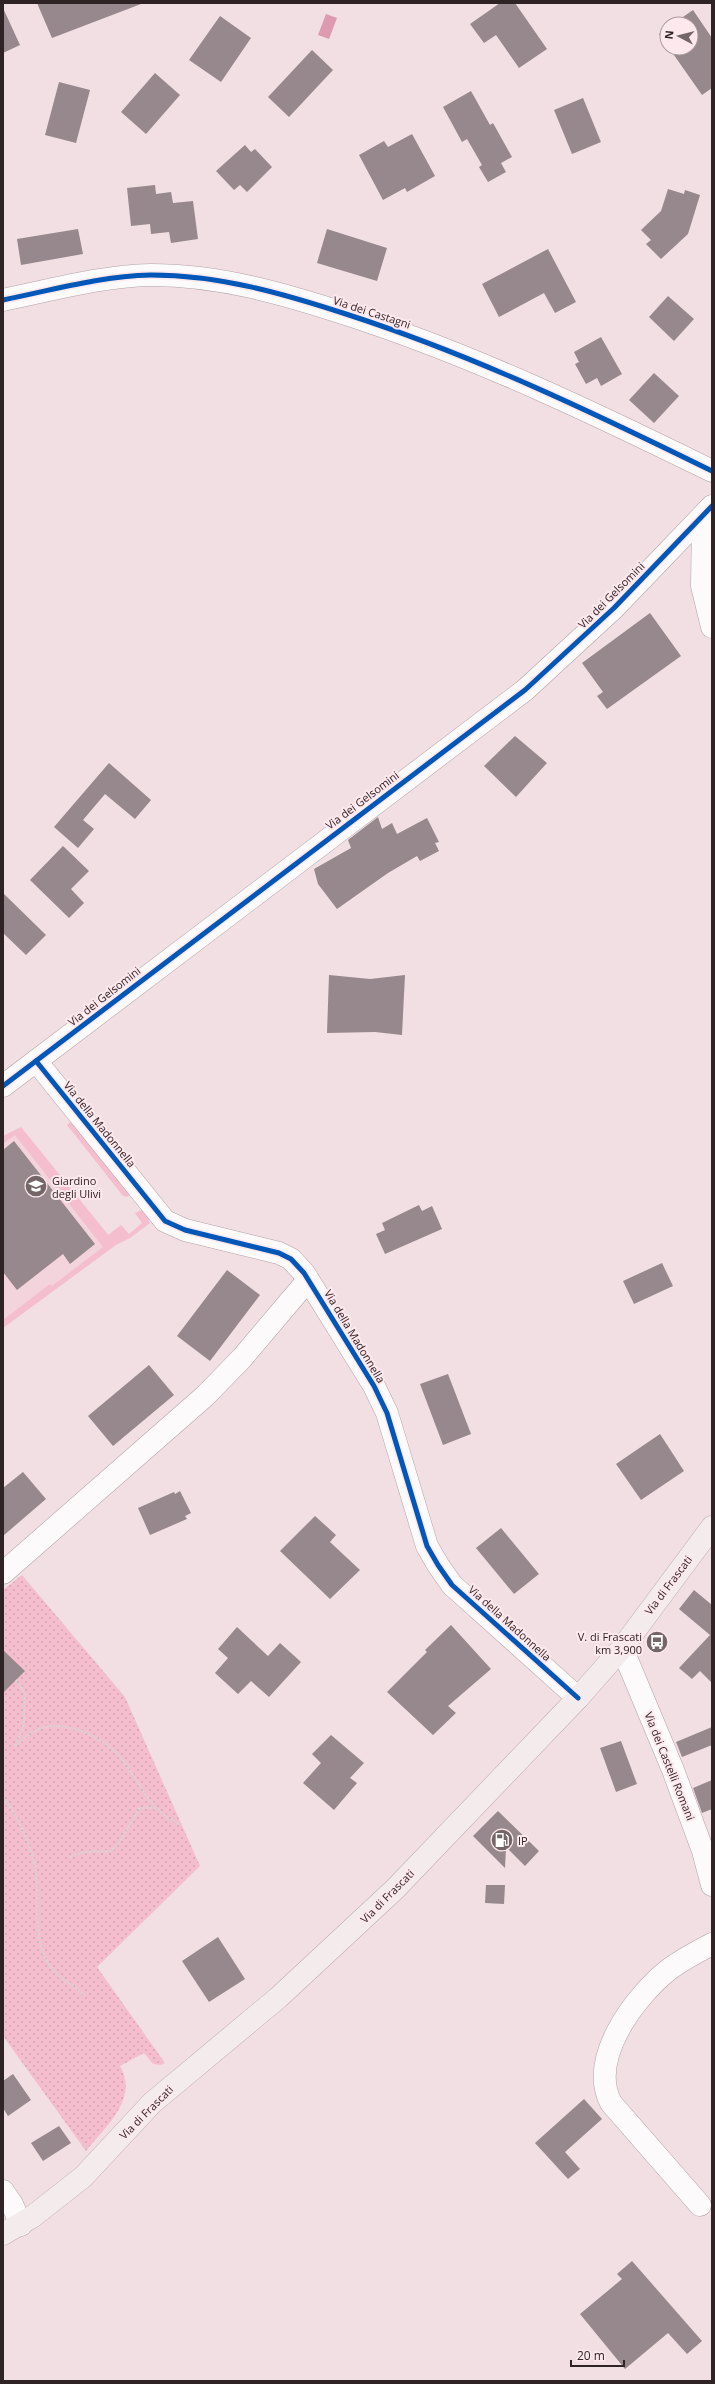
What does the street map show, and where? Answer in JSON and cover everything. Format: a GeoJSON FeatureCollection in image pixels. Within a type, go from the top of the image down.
{"type":"FeatureCollection","features":[{"type":"Feature","properties":{"kind":"main road","name":"Via di Frascati"},"geometry":{"type":"LineString","coordinates":[[12,2229],[83,2177],[152,2103],[279,1997],[339,1943],[395,1889],[578,1698],[622,1648],[712,1527]]}},
{"type":"Feature","properties":{"kind":"street","name":"Via dei Castagni"},"geometry":{"type":"LineString","coordinates":[[3,300],[98,280],[151,275],[211,279],[272,292],[385,327],[456,354],[578,406],[712,471]]}},
{"type":"Feature","properties":{"kind":"street"},"geometry":{"type":"LineString","coordinates":[[707,511],[702,586],[712,627]]}},
{"type":"Feature","properties":{"kind":"street","name":"Via dei Gelsomini"},"geometry":{"type":"LineString","coordinates":[[3,1086],[283,872],[525,690],[614,608],[707,511]]}},
{"type":"Feature","properties":{"kind":"street","name":"Via della Madonnella"},"geometry":{"type":"LineString","coordinates":[[36,1061],[165,1221],[184,1230],[265,1249],[291,1259],[308,1280],[374,1386],[387,1413],[424,1535],[438,1565],[452,1584],[578,1698]]}},
{"type":"Feature","properties":{"kind":"street"},"geometry":{"type":"LineString","coordinates":[[3,1573],[205,1396],[242,1358],[308,1280]]}},
{"type":"Feature","properties":{"kind":"street","name":"Via dei Castelli Romani"},"geometry":{"type":"LineString","coordinates":[[622,1648],[673,1770],[703,1851],[712,1886]]}},
{"type":"Feature","properties":{"kind":"street"},"geometry":{"type":"LineString","coordinates":[[700,2205],[611,2103],[606,2092],[604,2072],[616,2035],[633,2006],[667,1971],[712,1944]]}},
{"type":"Feature","properties":{"kind":"street","name":"Via di Frascati"},"geometry":{"type":"LineString","coordinates":[[3,2191],[12,2204],[12,2229]]}},
{"type":"Feature","properties":{"kind":"path"},"geometry":{"type":"LineString","coordinates":[[16,1680],[25,1693],[24,1724],[16,1745],[38,1730],[58,1726],[81,1732],[103,1742],[121,1758],[138,1786],[159,1811]]}},
{"type":"Feature","properties":{"kind":"path"},"geometry":{"type":"LineString","coordinates":[[3,1797],[19,1822],[35,1869],[37,1928],[45,1956],[55,1973],[76,1986],[85,1996]]}},
{"type":"Feature","properties":{"kind":"path"},"geometry":{"type":"LineString","coordinates":[[70,1857],[84,1852],[111,1851],[119,1843],[139,1809],[149,1807],[159,1811],[182,1825]]}},
{"type":"Feature","properties":{"kind":"shaded area"},"geometry":{"type":"Polygon","coordinates":[[[326,14],[337,18],[329,39],[318,35],[326,14]]]}},
{"type":"Feature","properties":{"kind":"shaded area"},"geometry":{"type":"Polygon","coordinates":[[[73,1120],[130,1194],[128,1197],[123,1196],[67,1125],[73,1120]]]}},
{"type":"Feature","properties":{"kind":"shaded area","name":"Giardino degli Ulivi"},"geometry":{"type":"Polygon","coordinates":[[[21,1127],[116,1244],[3,1328],[3,1136],[21,1127]]]}},
{"type":"Feature","properties":{"kind":"shaded area"},"geometry":{"type":"Polygon","coordinates":[[[21,1127],[108,1235],[121,1225],[129,1234],[142,1223],[135,1213],[142,1210],[151,1217],[148,1220],[150,1223],[130,1238],[116,1245],[3,1328],[3,1320],[50,1284],[52,1286],[103,1247],[15,1135],[3,1144],[3,1136],[21,1127]]]}},
{"type":"Feature","properties":{"kind":"shaded area"},"geometry":{"type":"Polygon","coordinates":[[[22,1575],[125,1697],[200,1866],[97,1967],[165,2063],[161,2065],[153,2064],[144,2053],[120,2066],[125,2078],[126,2090],[123,2101],[111,2122],[86,2151],[3,2036],[3,1590],[22,1575]]]}},
{"type":"Feature","properties":{"kind":"building"},"geometry":{"type":"Polygon","coordinates":[[[37,3],[140,3],[141,4],[52,38],[37,3]]]}},
{"type":"Feature","properties":{"kind":"building"},"geometry":{"type":"Polygon","coordinates":[[[500,3],[515,3],[547,49],[519,68],[496,35],[484,43],[470,24],[500,3]]]}},
{"type":"Feature","properties":{"kind":"building"},"geometry":{"type":"Polygon","coordinates":[[[3,8],[20,45],[3,53],[3,8]]]}},
{"type":"Feature","properties":{"kind":"building"},"geometry":{"type":"Polygon","coordinates":[[[693,10],[697,16],[684,16],[693,10]]]}},
{"type":"Feature","properties":{"kind":"building"},"geometry":{"type":"Polygon","coordinates":[[[220,16],[251,38],[221,82],[189,60],[220,16]]]}},
{"type":"Feature","properties":{"kind":"building"},"geometry":{"type":"Polygon","coordinates":[[[699,19],[712,38],[712,88],[702,95],[675,56],[699,56],[699,19]]]}},
{"type":"Feature","properties":{"kind":"building"},"geometry":{"type":"Polygon","coordinates":[[[312,50],[333,70],[289,117],[268,97],[312,50]]]}},
{"type":"Feature","properties":{"kind":"building"},"geometry":{"type":"Polygon","coordinates":[[[155,73],[180,95],[146,134],[121,112],[155,73]]]}},
{"type":"Feature","properties":{"kind":"building"},"geometry":{"type":"Polygon","coordinates":[[[59,82],[90,90],[76,143],[45,135],[59,82]]]}},
{"type":"Feature","properties":{"kind":"building"},"geometry":{"type":"Polygon","coordinates":[[[471,91],[490,125],[493,123],[512,157],[501,163],[506,172],[488,182],[479,167],[482,165],[467,139],[462,142],[443,107],[471,91]]]}},
{"type":"Feature","properties":{"kind":"building"},"geometry":{"type":"Polygon","coordinates":[[[583,98],[601,142],[572,154],[554,110],[583,98]]]}},
{"type":"Feature","properties":{"kind":"building"},"geometry":{"type":"Polygon","coordinates":[[[412,134],[435,176],[407,192],[405,188],[383,200],[359,155],[384,141],[388,147],[412,134]]]}},
{"type":"Feature","properties":{"kind":"building"},"geometry":{"type":"Polygon","coordinates":[[[245,145],[251,152],[255,149],[272,167],[247,192],[240,185],[234,190],[216,171],[245,145]]]}},
{"type":"Feature","properties":{"kind":"building"},"geometry":{"type":"Polygon","coordinates":[[[155,185],[156,194],[171,192],[173,203],[193,201],[198,239],[171,243],[169,232],[151,234],[150,224],[131,226],[127,188],[155,185]]]}},
{"type":"Feature","properties":{"kind":"building"},"geometry":{"type":"Polygon","coordinates":[[[668,189],[684,194],[685,190],[700,195],[688,234],[661,259],[646,244],[651,240],[641,230],[661,211],[668,189]]]}},
{"type":"Feature","properties":{"kind":"building"},"geometry":{"type":"Polygon","coordinates":[[[78,229],[83,254],[21,265],[17,239],[78,229]]]}},
{"type":"Feature","properties":{"kind":"building"},"geometry":{"type":"Polygon","coordinates":[[[327,229],[387,248],[377,281],[317,263],[327,229]]]}},
{"type":"Feature","properties":{"kind":"building"},"geometry":{"type":"Polygon","coordinates":[[[548,249],[576,302],[555,313],[544,293],[499,317],[482,284],[548,249]]]}},
{"type":"Feature","properties":{"kind":"building"},"geometry":{"type":"Polygon","coordinates":[[[668,296],[694,319],[674,341],[649,317],[668,296]]]}},
{"type":"Feature","properties":{"kind":"building"},"geometry":{"type":"Polygon","coordinates":[[[601,337],[622,374],[601,386],[597,378],[586,384],[575,364],[579,362],[574,352],[601,337]]]}},
{"type":"Feature","properties":{"kind":"building"},"geometry":{"type":"Polygon","coordinates":[[[654,373],[679,396],[654,423],[629,400],[654,373]]]}},
{"type":"Feature","properties":{"kind":"building"},"geometry":{"type":"Polygon","coordinates":[[[650,613],[681,656],[607,709],[597,696],[603,692],[582,663],[650,613]]]}},
{"type":"Feature","properties":{"kind":"building"},"geometry":{"type":"Polygon","coordinates":[[[515,736],[547,763],[516,797],[484,766],[515,736]]]}},
{"type":"Feature","properties":{"kind":"building"},"geometry":{"type":"Polygon","coordinates":[[[109,763],[151,800],[135,819],[105,794],[83,820],[94,829],[78,848],[54,827],[109,763]]]}},
{"type":"Feature","properties":{"kind":"building"},"geometry":{"type":"Polygon","coordinates":[[[378,817],[382,829],[392,823],[397,834],[427,818],[439,842],[435,843],[439,851],[420,861],[417,856],[388,873],[337,909],[318,884],[314,869],[351,848],[348,840],[378,817]]]}},
{"type":"Feature","properties":{"kind":"building"},"geometry":{"type":"Polygon","coordinates":[[[63,846],[89,871],[71,889],[84,903],[69,918],[30,880],[63,846]]]}},
{"type":"Feature","properties":{"kind":"building"},"geometry":{"type":"Polygon","coordinates":[[[3,893],[46,935],[26,955],[3,933],[3,893]]]}},
{"type":"Feature","properties":{"kind":"building"},"geometry":{"type":"Polygon","coordinates":[[[329,975],[370,979],[405,975],[402,1035],[375,1032],[327,1033],[329,975]]]}},
{"type":"Feature","properties":{"kind":"building","name":"Giardino degli Ulivi"},"geometry":{"type":"Polygon","coordinates":[[[14,1141],[95,1244],[70,1264],[63,1254],[17,1290],[3,1272],[3,1150],[14,1141]]]}},
{"type":"Feature","properties":{"kind":"building"},"geometry":{"type":"Polygon","coordinates":[[[419,1205],[422,1211],[432,1206],[442,1229],[385,1254],[376,1234],[385,1230],[382,1223],[419,1205]]]}},
{"type":"Feature","properties":{"kind":"building"},"geometry":{"type":"Polygon","coordinates":[[[662,1263],[673,1286],[634,1304],[623,1281],[662,1263]]]}},
{"type":"Feature","properties":{"kind":"building"},"geometry":{"type":"Polygon","coordinates":[[[227,1270],[260,1295],[210,1361],[177,1336],[227,1270]]]}},
{"type":"Feature","properties":{"kind":"building"},"geometry":{"type":"Polygon","coordinates":[[[149,1365],[174,1395],[113,1446],[88,1416],[149,1365]]]}},
{"type":"Feature","properties":{"kind":"building"},"geometry":{"type":"Polygon","coordinates":[[[448,1374],[471,1434],[443,1445],[420,1384],[448,1374]]]}},
{"type":"Feature","properties":{"kind":"building"},"geometry":{"type":"Polygon","coordinates":[[[660,1434],[684,1471],[641,1500],[616,1464],[660,1434]]]}},
{"type":"Feature","properties":{"kind":"building"},"geometry":{"type":"Polygon","coordinates":[[[23,1472],[46,1499],[3,1536],[3,1488],[23,1472]]]}},
{"type":"Feature","properties":{"kind":"building"},"geometry":{"type":"Polygon","coordinates":[[[180,1491],[191,1513],[185,1516],[187,1519],[150,1535],[138,1508],[174,1492],[175,1494],[180,1491]]]}},
{"type":"Feature","properties":{"kind":"building"},"geometry":{"type":"Polygon","coordinates":[[[315,1516],[336,1535],[330,1542],[360,1570],[330,1599],[280,1551],[315,1516]]]}},
{"type":"Feature","properties":{"kind":"building"},"geometry":{"type":"Polygon","coordinates":[[[501,1528],[539,1574],[514,1594],[476,1548],[501,1528]]]}},
{"type":"Feature","properties":{"kind":"building"},"geometry":{"type":"Polygon","coordinates":[[[694,1590],[712,1605],[712,1683],[700,1671],[692,1679],[679,1668],[710,1635],[679,1609],[694,1590]]]}},
{"type":"Feature","properties":{"kind":"building"},"geometry":{"type":"Polygon","coordinates":[[[451,1625],[491,1669],[448,1706],[456,1713],[433,1735],[387,1692],[427,1652],[425,1650],[451,1625]]]}},
{"type":"Feature","properties":{"kind":"building"},"geometry":{"type":"Polygon","coordinates":[[[237,1627],[268,1656],[280,1643],[301,1662],[269,1697],[251,1681],[238,1694],[215,1673],[228,1658],[218,1649],[237,1627]]]}},
{"type":"Feature","properties":{"kind":"building"},"geometry":{"type":"Polygon","coordinates":[[[3,1650],[25,1671],[3,1693],[3,1650]]]}},
{"type":"Feature","properties":{"kind":"building"},"geometry":{"type":"Polygon","coordinates":[[[712,1727],[712,1745],[682,1757],[676,1742],[712,1727]]]}},
{"type":"Feature","properties":{"kind":"building"},"geometry":{"type":"Polygon","coordinates":[[[331,1735],[364,1763],[350,1778],[357,1783],[334,1810],[303,1783],[321,1763],[312,1754],[331,1735]]]}},
{"type":"Feature","properties":{"kind":"building"},"geometry":{"type":"Polygon","coordinates":[[[621,1741],[637,1784],[616,1792],[600,1748],[621,1741]]]}},
{"type":"Feature","properties":{"kind":"building"},"geometry":{"type":"Polygon","coordinates":[[[712,1780],[712,1809],[702,1813],[693,1788],[712,1780]]]}},
{"type":"Feature","properties":{"kind":"building","name":"IP"},"geometry":{"type":"Polygon","coordinates":[[[498,1811],[539,1851],[525,1866],[506,1847],[505,1868],[473,1836],[498,1811]]]}},
{"type":"Feature","properties":{"kind":"building"},"geometry":{"type":"Polygon","coordinates":[[[486,1885],[505,1885],[504,1904],[485,1903],[486,1885]]]}},
{"type":"Feature","properties":{"kind":"building"},"geometry":{"type":"Polygon","coordinates":[[[218,1937],[245,1979],[209,2002],[182,1961],[218,1937]]]}},
{"type":"Feature","properties":{"kind":"building"},"geometry":{"type":"Polygon","coordinates":[[[13,2074],[31,2100],[8,2116],[3,2108],[3,2081],[13,2074]]]}},
{"type":"Feature","properties":{"kind":"building"},"geometry":{"type":"Polygon","coordinates":[[[584,2099],[602,2119],[565,2152],[580,2169],[568,2179],[535,2143],[584,2099]]]}},
{"type":"Feature","properties":{"kind":"building"},"geometry":{"type":"Polygon","coordinates":[[[59,2126],[71,2143],[43,2161],[31,2143],[59,2126]]]}},
{"type":"Feature","properties":{"kind":"building"},"geometry":{"type":"Polygon","coordinates":[[[632,2261],[702,2341],[687,2354],[668,2333],[625,2369],[580,2314],[622,2279],[617,2274],[632,2261]]]}},
{"type":"Feature","properties":{"kind":"cycle path"},"geometry":{"type":"LineString","coordinates":[[3,300],[77,284],[114,278],[151,275],[202,278],[252,287],[349,315],[396,331],[488,367],[579,407],[712,471]]}},
{"type":"Feature","properties":{"kind":"cycle path"},"geometry":{"type":"LineString","coordinates":[[3,1086],[525,690],[614,608],[712,506]]}},
{"type":"Feature","properties":{"kind":"cycle path"},"geometry":{"type":"LineString","coordinates":[[36,1061],[165,1221],[185,1230],[279,1253],[291,1259],[304,1273],[374,1386],[387,1413],[427,1546],[438,1565],[452,1585],[578,1698]]}},
{"type":"Feature","properties":{"kind":"place","name":"Giardino degli Ulivi"},"geometry":{"type":"Point","coordinates":[36,1186]}},
{"type":"Feature","properties":{"kind":"place","name":"V. di Frascati km 3,900"},"geometry":{"type":"Point","coordinates":[657,1642]}},
{"type":"Feature","properties":{"kind":"place","name":"IP"},"geometry":{"type":"Point","coordinates":[502,1840]}}]}
